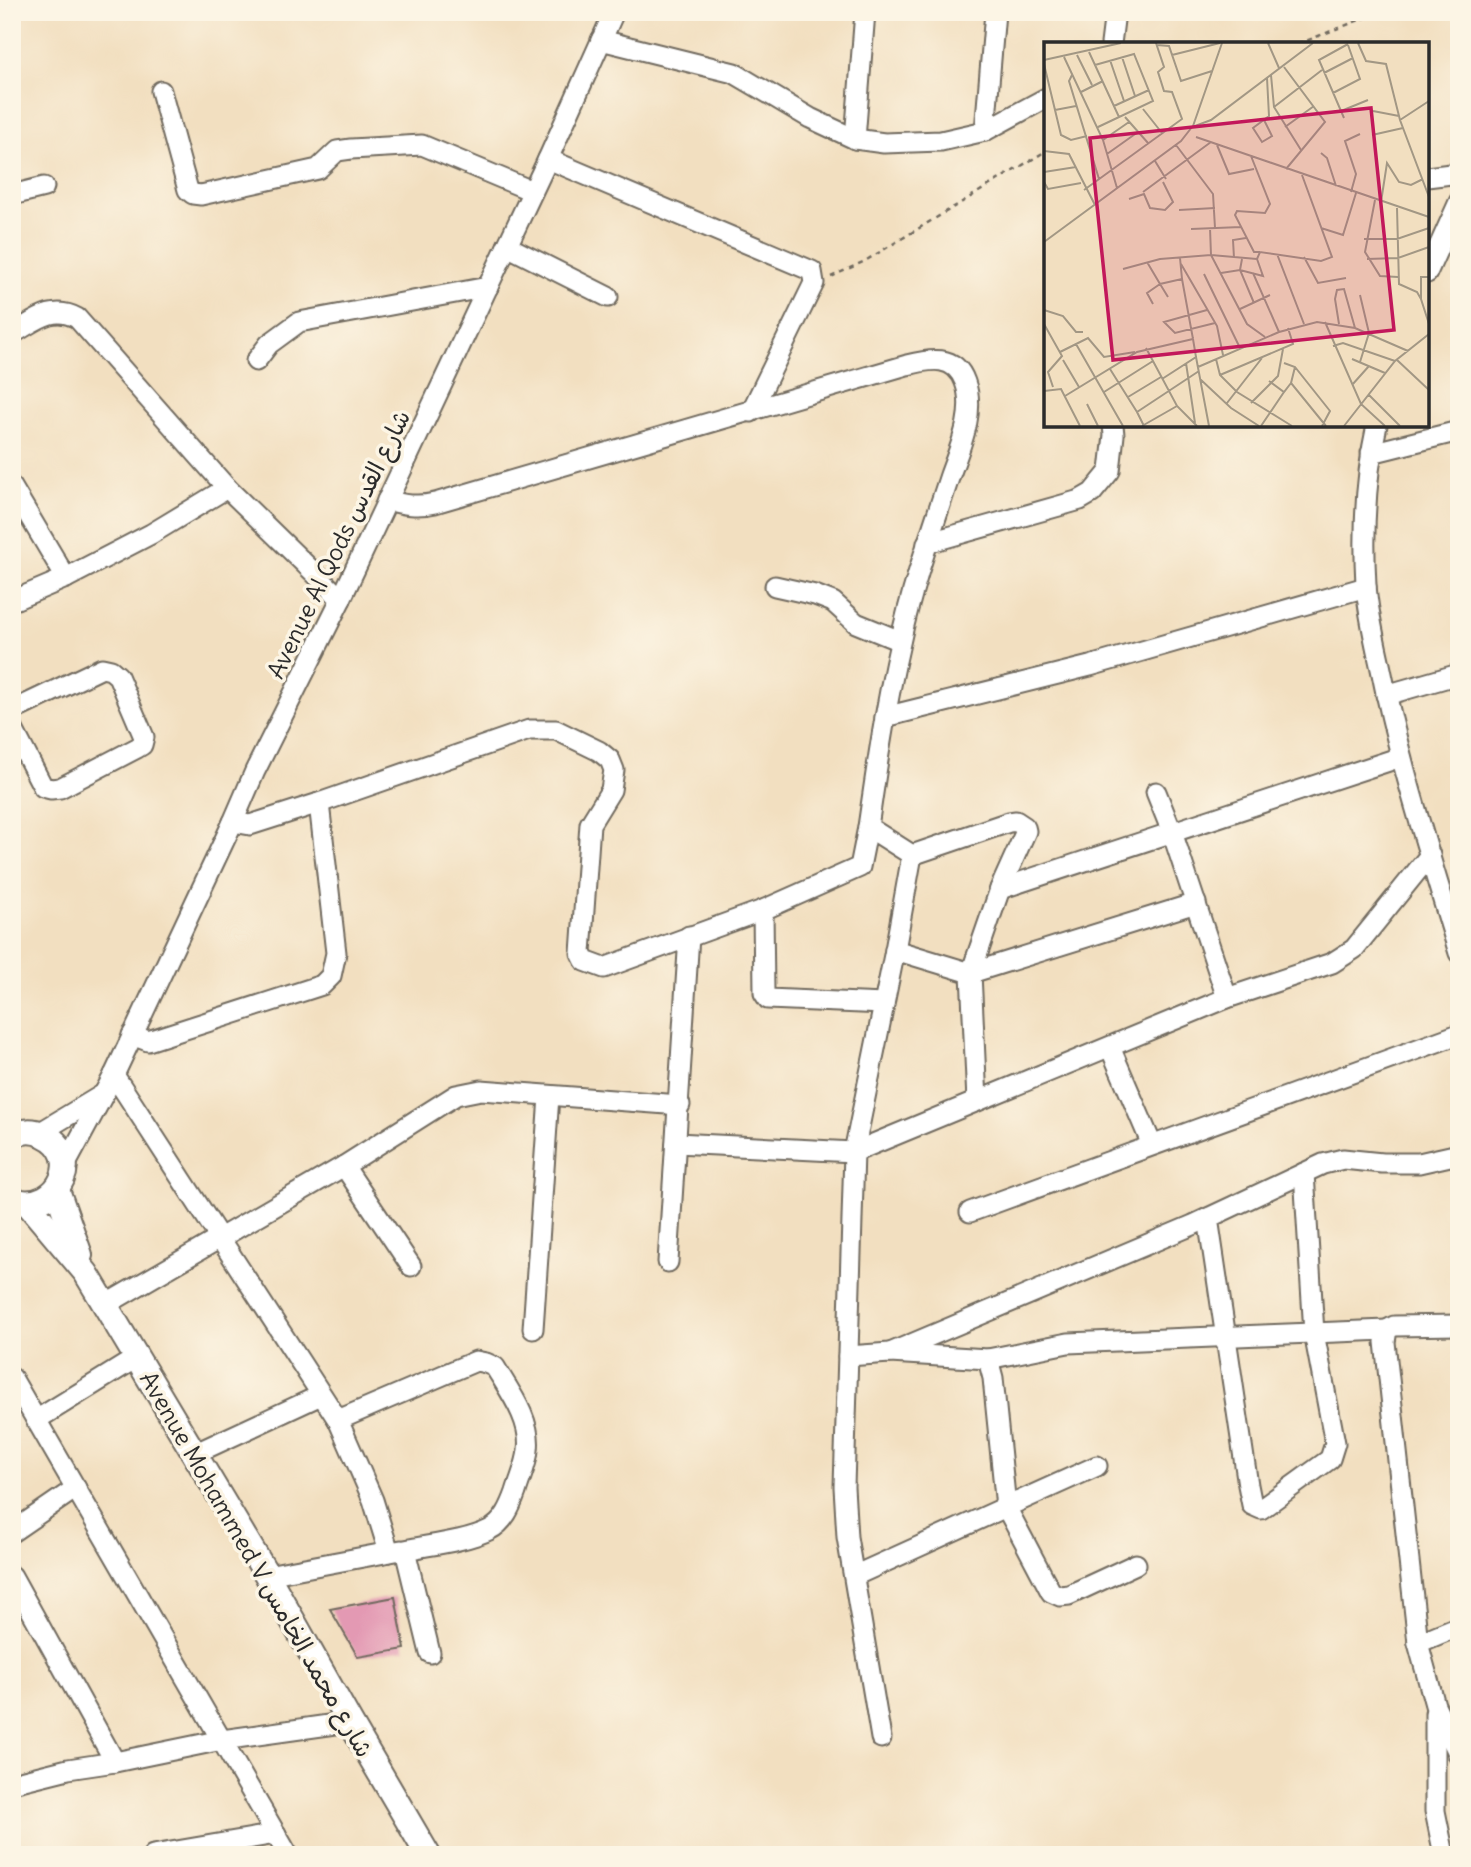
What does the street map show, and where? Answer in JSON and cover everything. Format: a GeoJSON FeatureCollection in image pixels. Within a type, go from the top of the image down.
{"type":"FeatureCollection","features":[{"type":"Feature","properties":{"kind":"main road"},"geometry":{"type":"LineString","coordinates":[[20,1202],[44,1200],[57,1190],[63,1179],[65,1166],[57,1145],[49,1138],[23,1128]]}},
{"type":"Feature","properties":{"kind":"main road","name":"Avenue Mohammed V شارع محمد الخامس"},"geometry":{"type":"LineString","coordinates":[[57,1190],[86,1273],[267,1575],[428,1855]]}},
{"type":"Feature","properties":{"kind":"main road","name":"Avenue Mohammed V شارع محمد الخامس"},"geometry":{"type":"LineString","coordinates":[[20,1202],[86,1273]]}},
{"type":"Feature","properties":{"kind":"street","name":"Avenue Al Qods شارع القدس"},"geometry":{"type":"LineString","coordinates":[[65,1166],[114,1075],[255,771],[341,598],[488,288],[614,12]]}},
{"type":"Feature","properties":{"kind":"street"},"geometry":{"type":"LineString","coordinates":[[855,139],[865,12]]}},
{"type":"Feature","properties":{"kind":"street"},"geometry":{"type":"LineString","coordinates":[[985,131],[996,12]]}},
{"type":"Feature","properties":{"kind":"street"},"geometry":{"type":"LineString","coordinates":[[1111,42],[1115,12]]}},
{"type":"Feature","properties":{"kind":"street"},"geometry":{"type":"LineString","coordinates":[[601,40],[734,73],[810,118],[855,139],[884,143],[941,141],[985,131],[1044,99]]}},
{"type":"Feature","properties":{"kind":"street"},"geometry":{"type":"LineString","coordinates":[[162,91],[188,190],[193,194],[201,195],[318,169],[338,151],[422,145],[532,191]]}},
{"type":"Feature","properties":{"kind":"street"},"geometry":{"type":"LineString","coordinates":[[548,159],[812,271],[814,283],[751,412]]}},
{"type":"Feature","properties":{"kind":"street"},"geometry":{"type":"LineString","coordinates":[[1429,177],[1459,173]]}},
{"type":"Feature","properties":{"kind":"street"},"geometry":{"type":"LineString","coordinates":[[12,195],[44,187]]}},
{"type":"Feature","properties":{"kind":"street"},"geometry":{"type":"LineString","coordinates":[[1429,264],[1459,202]]}},
{"type":"Feature","properties":{"kind":"street"},"geometry":{"type":"LineString","coordinates":[[507,246],[608,297]]}},
{"type":"Feature","properties":{"kind":"street"},"geometry":{"type":"LineString","coordinates":[[256,361],[269,344],[299,322],[488,288]]}},
{"type":"Feature","properties":{"kind":"street"},"geometry":{"type":"LineString","coordinates":[[12,334],[52,313],[68,313],[77,318],[227,488],[341,598]]}},
{"type":"Feature","properties":{"kind":"street"},"geometry":{"type":"LineString","coordinates":[[233,822],[250,825],[529,730],[556,730],[599,751],[610,760],[614,770],[611,790],[590,824],[581,953],[585,961],[604,968],[764,910],[860,867],[900,641],[927,543],[965,432],[969,399],[960,372],[949,362],[930,359],[424,506],[403,505],[387,499]]}},
{"type":"Feature","properties":{"kind":"street"},"geometry":{"type":"LineString","coordinates":[[927,543],[1080,500],[1092,493],[1110,471],[1113,427]]}},
{"type":"Feature","properties":{"kind":"street"},"geometry":{"type":"LineString","coordinates":[[1376,427],[1370,453],[1365,503],[1366,587],[1386,695],[1401,757],[1459,953]]}},
{"type":"Feature","properties":{"kind":"street"},"geometry":{"type":"LineString","coordinates":[[1370,453],[1459,431]]}},
{"type":"Feature","properties":{"kind":"street"},"geometry":{"type":"LineString","coordinates":[[12,487],[66,578]]}},
{"type":"Feature","properties":{"kind":"street"},"geometry":{"type":"LineString","coordinates":[[12,601],[66,578],[151,534],[227,488]]}},
{"type":"Feature","properties":{"kind":"street"},"geometry":{"type":"LineString","coordinates":[[775,586],[833,602],[856,623],[900,641]]}},
{"type":"Feature","properties":{"kind":"street"},"geometry":{"type":"LineString","coordinates":[[885,717],[1090,666],[1366,587]]}},
{"type":"Feature","properties":{"kind":"street"},"geometry":{"type":"LineString","coordinates":[[12,711],[103,668],[118,676],[144,737],[142,745],[137,748],[60,788],[51,789],[43,786],[12,727]]}},
{"type":"Feature","properties":{"kind":"street"},"geometry":{"type":"LineString","coordinates":[[1386,695],[1459,674]]}},
{"type":"Feature","properties":{"kind":"street"},"geometry":{"type":"LineString","coordinates":[[1000,889],[1401,757]]}},
{"type":"Feature","properties":{"kind":"street"},"geometry":{"type":"LineString","coordinates":[[1156,792],[1227,998]]}},
{"type":"Feature","properties":{"kind":"street"},"geometry":{"type":"LineString","coordinates":[[132,1035],[148,1041],[322,985],[331,976],[336,953],[319,803]]}},
{"type":"Feature","properties":{"kind":"street"},"geometry":{"type":"LineString","coordinates":[[912,855],[1016,821],[1025,827],[1026,831],[1000,889],[971,973],[976,1101]]}},
{"type":"Feature","properties":{"kind":"street"},"geometry":{"type":"LineString","coordinates":[[868,827],[912,855]]}},
{"type":"Feature","properties":{"kind":"street"},"geometry":{"type":"LineString","coordinates":[[881,1738],[847,1537],[844,1487],[854,1152],[912,855]]}},
{"type":"Feature","properties":{"kind":"street"},"geometry":{"type":"LineString","coordinates":[[676,1143],[854,1152],[1227,998],[1332,963],[1354,948],[1430,855]]}},
{"type":"Feature","properties":{"kind":"street"},"geometry":{"type":"LineString","coordinates":[[895,950],[971,973],[1196,903]]}},
{"type":"Feature","properties":{"kind":"street"},"geometry":{"type":"LineString","coordinates":[[764,910],[764,993],[768,999],[884,1004]]}},
{"type":"Feature","properties":{"kind":"street"},"geometry":{"type":"LineString","coordinates":[[668,1262],[689,936]]}},
{"type":"Feature","properties":{"kind":"street"},"geometry":{"type":"LineString","coordinates":[[970,1212],[1459,1034]]}},
{"type":"Feature","properties":{"kind":"street"},"geometry":{"type":"LineString","coordinates":[[1111,1046],[1153,1146]]}},
{"type":"Feature","properties":{"kind":"street"},"geometry":{"type":"LineString","coordinates":[[114,1075],[338,1420],[397,1551],[430,1653]]}},
{"type":"Feature","properties":{"kind":"street"},"geometry":{"type":"LineString","coordinates":[[105,1305],[344,1166],[456,1095],[481,1090],[680,1105]]}},
{"type":"Feature","properties":{"kind":"street"},"geometry":{"type":"LineString","coordinates":[[23,1128],[103,1095]]}},
{"type":"Feature","properties":{"kind":"street"},"geometry":{"type":"LineString","coordinates":[[533,1329],[548,1096]]}},
{"type":"Feature","properties":{"kind":"street"},"geometry":{"type":"LineString","coordinates":[[890,1353],[1208,1218],[1323,1164],[1343,1159],[1419,1163],[1459,1154]]}},
{"type":"Feature","properties":{"kind":"street"},"geometry":{"type":"LineString","coordinates":[[344,1166],[411,1266]]}},
{"type":"Feature","properties":{"kind":"street"},"geometry":{"type":"LineString","coordinates":[[1208,1218],[1250,1495],[1252,1504],[1261,1509],[1330,1459],[1335,1443],[1314,1333],[1304,1173]]}},
{"type":"Feature","properties":{"kind":"street"},"geometry":{"type":"LineString","coordinates":[[848,1356],[890,1353],[988,1359],[1068,1343],[1459,1325]]}},
{"type":"Feature","properties":{"kind":"street"},"geometry":{"type":"LineString","coordinates":[[1387,1329],[1385,1342],[1418,1643],[1435,1704],[1459,1755]]}},
{"type":"Feature","properties":{"kind":"street"},"geometry":{"type":"LineString","coordinates":[[36,1420],[136,1358]]}},
{"type":"Feature","properties":{"kind":"street"},"geometry":{"type":"LineString","coordinates":[[988,1359],[993,1378],[1006,1507],[1051,1592],[1060,1596],[1069,1595],[1136,1564]]}},
{"type":"Feature","properties":{"kind":"street"},"geometry":{"type":"LineString","coordinates":[[267,1575],[454,1541],[490,1530],[503,1519],[510,1507],[528,1454],[529,1437],[526,1424],[509,1390],[495,1367],[476,1361],[338,1420]]}},
{"type":"Feature","properties":{"kind":"street"},"geometry":{"type":"LineString","coordinates":[[14,1386],[288,1855]]}},
{"type":"Feature","properties":{"kind":"street"},"geometry":{"type":"LineString","coordinates":[[194,1454],[321,1395]]}},
{"type":"Feature","properties":{"kind":"street"},"geometry":{"type":"LineString","coordinates":[[853,1576],[1097,1466]]}},
{"type":"Feature","properties":{"kind":"street"},"geometry":{"type":"LineString","coordinates":[[12,1532],[76,1488]]}},
{"type":"Feature","properties":{"kind":"street"},"geometry":{"type":"LineString","coordinates":[[12,1576],[115,1762]]}},
{"type":"Feature","properties":{"kind":"street"},"geometry":{"type":"LineString","coordinates":[[1418,1643],[1459,1626]]}},
{"type":"Feature","properties":{"kind":"street"},"geometry":{"type":"LineString","coordinates":[[1435,1704],[1435,1811],[1444,1855]]}},
{"type":"Feature","properties":{"kind":"street"},"geometry":{"type":"LineString","coordinates":[[15,1775],[115,1762],[222,1740],[350,1722]]}},
{"type":"Feature","properties":{"kind":"street"},"geometry":{"type":"LineString","coordinates":[[152,1855],[276,1834]]}},
{"type":"Feature","properties":{"kind":"path"},"geometry":{"type":"LineString","coordinates":[[1303,42],[1380,12]]}},
{"type":"Feature","properties":{"kind":"path"},"geometry":{"type":"LineString","coordinates":[[814,283],[865,261],[1044,152]]}},
{"type":"Feature","properties":{"kind":"building"},"geometry":{"type":"Polygon","coordinates":[[[395,1597],[405,1649],[358,1657],[330,1609],[395,1597]]]}}]}
